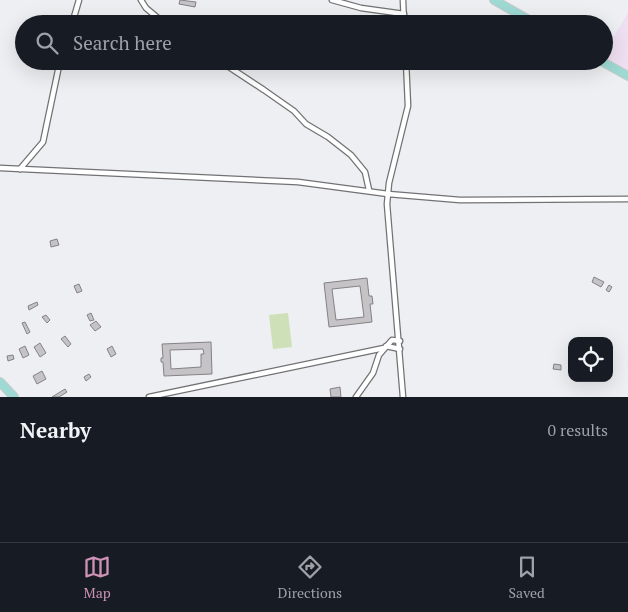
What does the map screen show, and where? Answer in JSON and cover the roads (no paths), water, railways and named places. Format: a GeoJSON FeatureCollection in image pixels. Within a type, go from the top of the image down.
{"type":"FeatureCollection","features":[{"type":"Feature","properties":{"kind":"main road"},"geometry":{"type":"LineString","coordinates":[[494,0],[520,15]]}},
{"type":"Feature","properties":{"kind":"main road"},"geometry":{"type":"LineString","coordinates":[[613,68],[628,76]]}},
{"type":"Feature","properties":{"kind":"main road"},"geometry":{"type":"LineString","coordinates":[[0,382],[14,397]]}},
{"type":"Feature","properties":{"kind":"street"},"geometry":{"type":"LineString","coordinates":[[75,15],[79,0]]}},
{"type":"Feature","properties":{"kind":"street"},"geometry":{"type":"LineString","coordinates":[[141,0],[146,8],[154,15]]}},
{"type":"Feature","properties":{"kind":"street"},"geometry":{"type":"LineString","coordinates":[[332,0],[361,8],[404,14],[403,0]]}},
{"type":"Feature","properties":{"kind":"street"},"geometry":{"type":"LineString","coordinates":[[20,169],[43,142],[58,70]]}},
{"type":"Feature","properties":{"kind":"street"},"geometry":{"type":"LineString","coordinates":[[234,70],[258,85],[308,125],[328,137],[351,155],[365,172],[369,190]]}},
{"type":"Feature","properties":{"kind":"street"},"geometry":{"type":"LineString","coordinates":[[403,397],[388,194],[408,106],[406,70]]}},
{"type":"Feature","properties":{"kind":"street"},"geometry":{"type":"LineString","coordinates":[[0,168],[298,182],[388,194],[460,200],[628,199]]}},
{"type":"Feature","properties":{"kind":"street"},"geometry":{"type":"LineString","coordinates":[[356,397],[362,384],[372,373],[385,347],[392,340],[400,341]]}},
{"type":"Feature","properties":{"kind":"street"},"geometry":{"type":"LineString","coordinates":[[150,397],[385,347],[400,349]]}}]}
